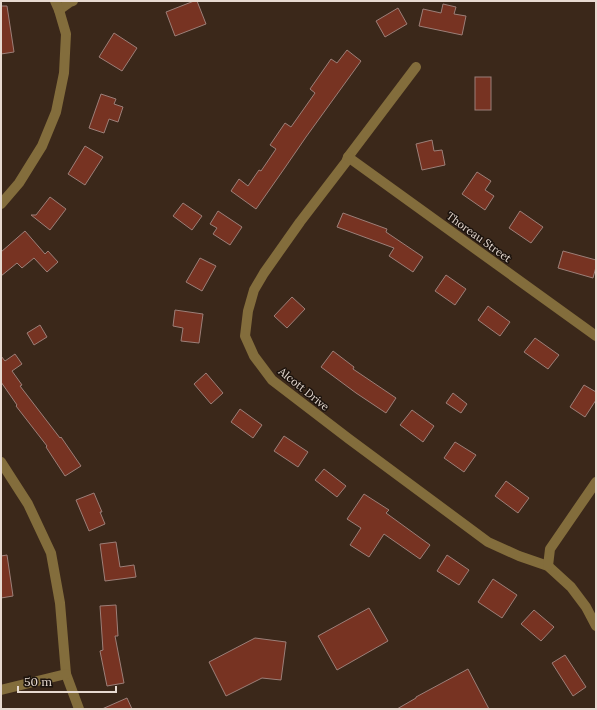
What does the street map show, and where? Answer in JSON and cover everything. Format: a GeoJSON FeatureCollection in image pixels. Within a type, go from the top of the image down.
{"type":"FeatureCollection","features":[{"type":"Feature","properties":{"kind":"street"},"geometry":{"type":"LineString","coordinates":[[1,204],[19,183],[42,146],[56,112],[64,73],[66,34],[57,5],[73,1]]}},
{"type":"Feature","properties":{"kind":"street","name":"Alcott Drive"},"geometry":{"type":"LineString","coordinates":[[416,67],[300,222],[264,273],[254,290],[248,311],[245,336],[254,356],[272,380],[488,542],[519,556],[548,566],[571,587],[586,607],[596,626]]}},
{"type":"Feature","properties":{"kind":"street","name":"Thoreau Street"},"geometry":{"type":"LineString","coordinates":[[348,157],[596,336]]}},
{"type":"Feature","properties":{"kind":"street"},"geometry":{"type":"LineString","coordinates":[[1,462],[28,504],[51,554],[60,603],[66,674],[79,709]]}},
{"type":"Feature","properties":{"kind":"street"},"geometry":{"type":"LineString","coordinates":[[548,566],[550,549],[596,482]]}},
{"type":"Feature","properties":{"kind":"street"},"geometry":{"type":"LineString","coordinates":[[1,690],[66,674]]}},
{"type":"Feature","properties":{"kind":"building"},"geometry":{"type":"Polygon","coordinates":[[[197,1],[206,24],[175,36],[166,12],[197,1]]]}},
{"type":"Feature","properties":{"kind":"building"},"geometry":{"type":"Polygon","coordinates":[[[443,4],[456,7],[454,14],[466,16],[462,35],[419,26],[423,9],[441,13],[443,4]]]}},
{"type":"Feature","properties":{"kind":"building"},"geometry":{"type":"Polygon","coordinates":[[[1,6],[7,6],[14,52],[1,54],[1,6]]]}},
{"type":"Feature","properties":{"kind":"building"},"geometry":{"type":"Polygon","coordinates":[[[398,8],[407,24],[385,37],[376,21],[398,8]]]}},
{"type":"Feature","properties":{"kind":"building"},"geometry":{"type":"Polygon","coordinates":[[[114,33],[137,48],[122,71],[99,57],[114,33]]]}},
{"type":"Feature","properties":{"kind":"building"},"geometry":{"type":"Polygon","coordinates":[[[347,50],[361,61],[256,209],[231,191],[239,179],[248,186],[259,170],[261,171],[276,149],[270,145],[285,123],[291,127],[315,93],[310,89],[331,59],[337,63],[347,50]]]}},
{"type":"Feature","properties":{"kind":"building"},"geometry":{"type":"Polygon","coordinates":[[[475,77],[491,77],[491,110],[475,110],[475,77]]]}},
{"type":"Feature","properties":{"kind":"building"},"geometry":{"type":"Polygon","coordinates":[[[101,94],[116,99],[114,104],[123,107],[118,122],[109,119],[104,133],[89,128],[101,94]]]}},
{"type":"Feature","properties":{"kind":"building"},"geometry":{"type":"Polygon","coordinates":[[[432,140],[434,151],[442,150],[445,165],[422,170],[416,144],[432,140]]]}},
{"type":"Feature","properties":{"kind":"building"},"geometry":{"type":"Polygon","coordinates":[[[85,146],[103,157],[85,185],[68,174],[85,146]]]}},
{"type":"Feature","properties":{"kind":"building"},"geometry":{"type":"Polygon","coordinates":[[[477,172],[491,181],[485,190],[494,196],[485,210],[462,194],[477,172]]]}},
{"type":"Feature","properties":{"kind":"building"},"geometry":{"type":"Polygon","coordinates":[[[50,197],[66,209],[50,230],[31,215],[36,215],[50,197]]]}},
{"type":"Feature","properties":{"kind":"building"},"geometry":{"type":"Polygon","coordinates":[[[183,203],[202,216],[192,230],[173,216],[183,203]]]}},
{"type":"Feature","properties":{"kind":"building"},"geometry":{"type":"Polygon","coordinates":[[[218,211],[242,227],[230,245],[213,234],[217,228],[210,224],[218,211]]]}},
{"type":"Feature","properties":{"kind":"building"},"geometry":{"type":"Polygon","coordinates":[[[520,211],[543,227],[531,243],[509,228],[520,211]]]}},
{"type":"Feature","properties":{"kind":"building"},"geometry":{"type":"Polygon","coordinates":[[[343,213],[387,229],[386,232],[423,257],[413,272],[389,256],[394,248],[337,227],[343,213]]]}},
{"type":"Feature","properties":{"kind":"building"},"geometry":{"type":"Polygon","coordinates":[[[25,231],[45,254],[48,251],[58,262],[47,272],[34,258],[22,268],[17,263],[1,276],[1,252],[25,231]]]}},
{"type":"Feature","properties":{"kind":"building"},"geometry":{"type":"Polygon","coordinates":[[[563,251],[596,260],[593,278],[558,268],[563,251]]]}},
{"type":"Feature","properties":{"kind":"building"},"geometry":{"type":"Polygon","coordinates":[[[200,258],[216,266],[202,291],[186,282],[200,258]]]}},
{"type":"Feature","properties":{"kind":"building"},"geometry":{"type":"Polygon","coordinates":[[[446,275],[466,289],[455,305],[435,291],[446,275]]]}},
{"type":"Feature","properties":{"kind":"building"},"geometry":{"type":"Polygon","coordinates":[[[292,297],[305,309],[287,328],[274,316],[292,297]]]}},
{"type":"Feature","properties":{"kind":"building"},"geometry":{"type":"Polygon","coordinates":[[[488,306],[510,322],[500,336],[478,320],[488,306]]]}},
{"type":"Feature","properties":{"kind":"building"},"geometry":{"type":"Polygon","coordinates":[[[175,310],[203,314],[199,343],[181,341],[183,328],[173,326],[175,310]]]}},
{"type":"Feature","properties":{"kind":"building"},"geometry":{"type":"Polygon","coordinates":[[[40,325],[47,337],[34,345],[27,333],[40,325]]]}},
{"type":"Feature","properties":{"kind":"building"},"geometry":{"type":"Polygon","coordinates":[[[535,338],[559,355],[548,369],[524,352],[535,338]]]}},
{"type":"Feature","properties":{"kind":"building"},"geometry":{"type":"Polygon","coordinates":[[[333,351],[354,367],[353,369],[396,398],[386,413],[321,367],[333,351]]]}},
{"type":"Feature","properties":{"kind":"building"},"geometry":{"type":"Polygon","coordinates":[[[15,354],[22,364],[12,371],[22,385],[20,386],[60,438],[61,437],[81,466],[65,476],[46,447],[47,446],[16,406],[17,405],[1,382],[1,356],[5,361],[15,354]]]}},
{"type":"Feature","properties":{"kind":"building"},"geometry":{"type":"Polygon","coordinates":[[[206,373],[223,393],[211,404],[194,384],[206,373]]]}},
{"type":"Feature","properties":{"kind":"building"},"geometry":{"type":"Polygon","coordinates":[[[584,385],[596,392],[596,400],[585,417],[570,407],[584,385]]]}},
{"type":"Feature","properties":{"kind":"building"},"geometry":{"type":"Polygon","coordinates":[[[453,393],[467,404],[461,413],[446,403],[453,393]]]}},
{"type":"Feature","properties":{"kind":"building"},"geometry":{"type":"Polygon","coordinates":[[[240,409],[262,425],[253,438],[231,422],[240,409]]]}},
{"type":"Feature","properties":{"kind":"building"},"geometry":{"type":"Polygon","coordinates":[[[412,410],[434,426],[423,442],[400,425],[412,410]]]}},
{"type":"Feature","properties":{"kind":"building"},"geometry":{"type":"Polygon","coordinates":[[[284,436],[308,452],[298,467],[274,451],[284,436]]]}},
{"type":"Feature","properties":{"kind":"building"},"geometry":{"type":"Polygon","coordinates":[[[455,442],[476,455],[464,472],[444,458],[455,442]]]}},
{"type":"Feature","properties":{"kind":"building"},"geometry":{"type":"Polygon","coordinates":[[[324,469],[346,486],[337,497],[315,480],[324,469]]]}},
{"type":"Feature","properties":{"kind":"building"},"geometry":{"type":"Polygon","coordinates":[[[506,481],[529,498],[518,513],[495,496],[506,481]]]}},
{"type":"Feature","properties":{"kind":"building"},"geometry":{"type":"Polygon","coordinates":[[[94,493],[105,524],[89,531],[76,500],[94,493]]]}},
{"type":"Feature","properties":{"kind":"building"},"geometry":{"type":"Polygon","coordinates":[[[364,494],[389,510],[386,513],[430,545],[420,559],[384,534],[369,557],[350,545],[361,528],[347,519],[364,494]]]}},
{"type":"Feature","properties":{"kind":"building"},"geometry":{"type":"Polygon","coordinates":[[[116,542],[120,567],[134,565],[136,577],[105,581],[100,544],[116,542]]]}},
{"type":"Feature","properties":{"kind":"building"},"geometry":{"type":"Polygon","coordinates":[[[7,555],[13,596],[1,598],[1,556],[7,555]]]}},
{"type":"Feature","properties":{"kind":"building"},"geometry":{"type":"Polygon","coordinates":[[[447,555],[469,570],[459,585],[437,571],[447,555]]]}},
{"type":"Feature","properties":{"kind":"building"},"geometry":{"type":"Polygon","coordinates":[[[493,579],[517,595],[502,618],[478,602],[493,579]]]}},
{"type":"Feature","properties":{"kind":"building"},"geometry":{"type":"Polygon","coordinates":[[[116,605],[118,636],[115,636],[124,683],[107,686],[100,651],[103,650],[100,606],[116,605]]]}},
{"type":"Feature","properties":{"kind":"building"},"geometry":{"type":"Polygon","coordinates":[[[369,608],[388,641],[337,670],[318,636],[369,608]]]}},
{"type":"Feature","properties":{"kind":"building"},"geometry":{"type":"Polygon","coordinates":[[[534,610],[554,627],[541,641],[521,624],[534,610]]]}},
{"type":"Feature","properties":{"kind":"building"},"geometry":{"type":"Polygon","coordinates":[[[255,638],[286,642],[281,680],[262,678],[226,696],[209,662],[255,638]]]}},
{"type":"Feature","properties":{"kind":"building"},"geometry":{"type":"Polygon","coordinates":[[[565,655],[586,687],[573,696],[552,663],[565,655]]]}},
{"type":"Feature","properties":{"kind":"building"},"geometry":{"type":"Polygon","coordinates":[[[468,669],[489,709],[397,709],[416,697],[468,669]]]}},
{"type":"Feature","properties":{"kind":"building"},"geometry":{"type":"Polygon","coordinates":[[[127,698],[132,709],[102,709],[127,698]]]}}]}
